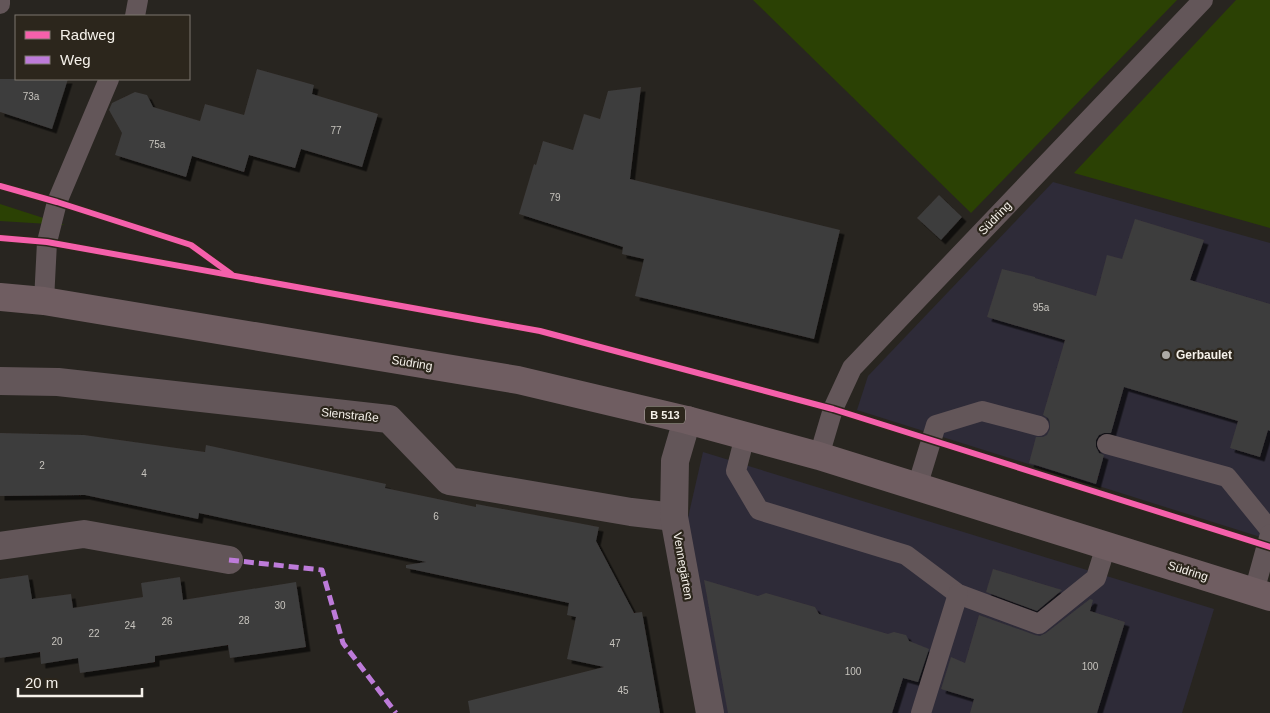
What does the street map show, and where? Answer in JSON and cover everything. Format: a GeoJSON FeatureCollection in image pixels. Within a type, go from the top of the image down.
{"type":"FeatureCollection","features":[{"type":"Feature","properties":{"kind":"main road","name":"Südring"},"geometry":{"type":"LineString","coordinates":[[0,297],[44,301],[518,380],[686,420],[819,456],[1262,595]]}},
{"type":"Feature","properties":{"kind":"street","name":"Sienstraße"},"geometry":{"type":"LineString","coordinates":[[0,381],[58,382],[389,419],[450,480],[631,512],[674,517]]}},
{"type":"Feature","properties":{"kind":"street","name":"Vennegärten"},"geometry":{"type":"LineString","coordinates":[[686,420],[675,461],[674,517],[710,713]]}},
{"type":"Feature","properties":{"kind":"street"},"geometry":{"type":"LineString","coordinates":[[0,546],[84,534],[229,560]]}},
{"type":"Feature","properties":{"kind":"lane"},"geometry":{"type":"LineString","coordinates":[[134,15],[138,0]]}},
{"type":"Feature","properties":{"kind":"lane","name":"Südring"},"geometry":{"type":"LineString","coordinates":[[819,456],[833,409],[852,368],[1203,0]]}},
{"type":"Feature","properties":{"kind":"lane"},"geometry":{"type":"LineString","coordinates":[[44,301],[47,242],[57,202],[109,80]]}},
{"type":"Feature","properties":{"kind":"lane"},"geometry":{"type":"LineString","coordinates":[[917,487],[936,425],[982,411],[1039,426]]}},
{"type":"Feature","properties":{"kind":"lane"},"geometry":{"type":"LineString","coordinates":[[745,436],[736,471],[759,510],[906,555],[958,594],[1039,624],[1096,578],[1106,546]]}},
{"type":"Feature","properties":{"kind":"lane"},"geometry":{"type":"LineString","coordinates":[[1107,444],[1227,477],[1270,530]]}},
{"type":"Feature","properties":{"kind":"lane"},"geometry":{"type":"LineString","coordinates":[[1262,595],[1270,534]]}},
{"type":"Feature","properties":{"kind":"lane"},"geometry":{"type":"LineString","coordinates":[[921,713],[958,594]]}},
{"type":"Feature","properties":{"kind":"shaded area"},"geometry":{"type":"Polygon","coordinates":[[[1053,182],[1270,243],[1270,540],[857,410],[868,376],[1053,182]]]}},
{"type":"Feature","properties":{"kind":"shaded area"},"geometry":{"type":"Polygon","coordinates":[[[703,452],[1214,609],[1182,713],[721,713],[687,522],[703,452]]]}},
{"type":"Feature","properties":{"kind":"green space"},"geometry":{"type":"Polygon","coordinates":[[[753,0],[1177,0],[971,213],[753,0]]]}},
{"type":"Feature","properties":{"kind":"green space"},"geometry":{"type":"Polygon","coordinates":[[[1236,0],[1270,0],[1270,228],[1074,173],[1236,0]]]}},
{"type":"Feature","properties":{"kind":"green space"},"geometry":{"type":"Polygon","coordinates":[[[0,204],[65,225],[0,221],[0,204]]]}},
{"type":"Feature","properties":{"kind":"building"},"geometry":{"type":"Polygon","coordinates":[[[257,69],[314,85],[312,94],[378,114],[362,167],[301,149],[295,168],[249,155],[244,172],[192,156],[186,177],[115,155],[122,133],[109,110],[112,103],[135,92],[147,95],[153,107],[200,121],[205,104],[244,115],[257,69]]]}},
{"type":"Feature","properties":{"kind":"building"},"geometry":{"type":"Polygon","coordinates":[[[0,79],[68,80],[52,129],[0,112],[0,79]]]}},
{"type":"Feature","properties":{"kind":"building"},"geometry":{"type":"Polygon","coordinates":[[[641,87],[630,179],[840,230],[814,339],[635,296],[644,259],[622,254],[623,247],[519,214],[543,141],[573,150],[584,114],[600,119],[608,91],[641,87]]]}},
{"type":"Feature","properties":{"kind":"building"},"geometry":{"type":"Polygon","coordinates":[[[939,195],[962,217],[941,240],[917,218],[939,195]]]}},
{"type":"Feature","properties":{"kind":"building"},"geometry":{"type":"Polygon","coordinates":[[[1135,219],[1204,240],[1190,280],[1270,304],[1270,431],[1268,430],[1260,457],[1230,448],[1238,421],[1124,387],[1111,433],[1099,435],[1096,440],[1096,447],[1099,453],[1104,455],[1096,484],[1029,463],[1036,437],[1047,435],[1050,429],[1048,418],[1043,415],[1065,340],[987,317],[1002,269],[1096,296],[1107,255],[1122,259],[1135,219]]]}},
{"type":"Feature","properties":{"kind":"building"},"geometry":{"type":"Polygon","coordinates":[[[0,433],[84,435],[205,452],[206,445],[386,484],[385,488],[476,507],[476,504],[599,527],[596,541],[634,613],[642,612],[660,713],[470,713],[468,701],[604,667],[567,659],[576,617],[567,615],[569,603],[406,568],[406,565],[426,562],[199,513],[198,519],[85,495],[0,496],[0,433]]]}},
{"type":"Feature","properties":{"kind":"building"},"geometry":{"type":"Polygon","coordinates":[[[993,569],[1062,590],[1037,611],[986,592],[993,569]]]}},
{"type":"Feature","properties":{"kind":"building"},"geometry":{"type":"Polygon","coordinates":[[[28,575],[32,599],[71,594],[73,608],[143,597],[141,583],[180,577],[183,600],[296,582],[306,647],[230,658],[228,645],[155,656],[155,662],[80,673],[78,658],[41,664],[40,652],[0,658],[0,579],[28,575]]]}},
{"type":"Feature","properties":{"kind":"building"},"geometry":{"type":"Polygon","coordinates":[[[704,580],[758,596],[766,593],[815,607],[819,614],[888,634],[894,632],[906,635],[909,641],[929,649],[918,682],[903,678],[892,713],[728,713],[704,580]]]}},
{"type":"Feature","properties":{"kind":"building"},"geometry":{"type":"Polygon","coordinates":[[[1090,599],[1093,600],[1090,611],[1125,622],[1097,713],[970,713],[974,699],[941,689],[951,657],[965,663],[979,615],[1040,636],[1090,599]]]}},
{"type":"Feature","properties":{"kind":"marked path"},"geometry":{"type":"LineString","coordinates":[[229,560],[322,570],[343,643],[396,713]]}},
{"type":"Feature","properties":{"kind":"cycle path"},"geometry":{"type":"LineString","coordinates":[[0,186],[57,202],[191,245],[231,274]]}},
{"type":"Feature","properties":{"kind":"cycle path"},"geometry":{"type":"LineString","coordinates":[[0,238],[47,242],[540,331],[833,409],[1270,547]]}},
{"type":"Feature","properties":{"kind":"place","name":"Gerbaulet"},"geometry":{"type":"Point","coordinates":[1166,355]}}]}
